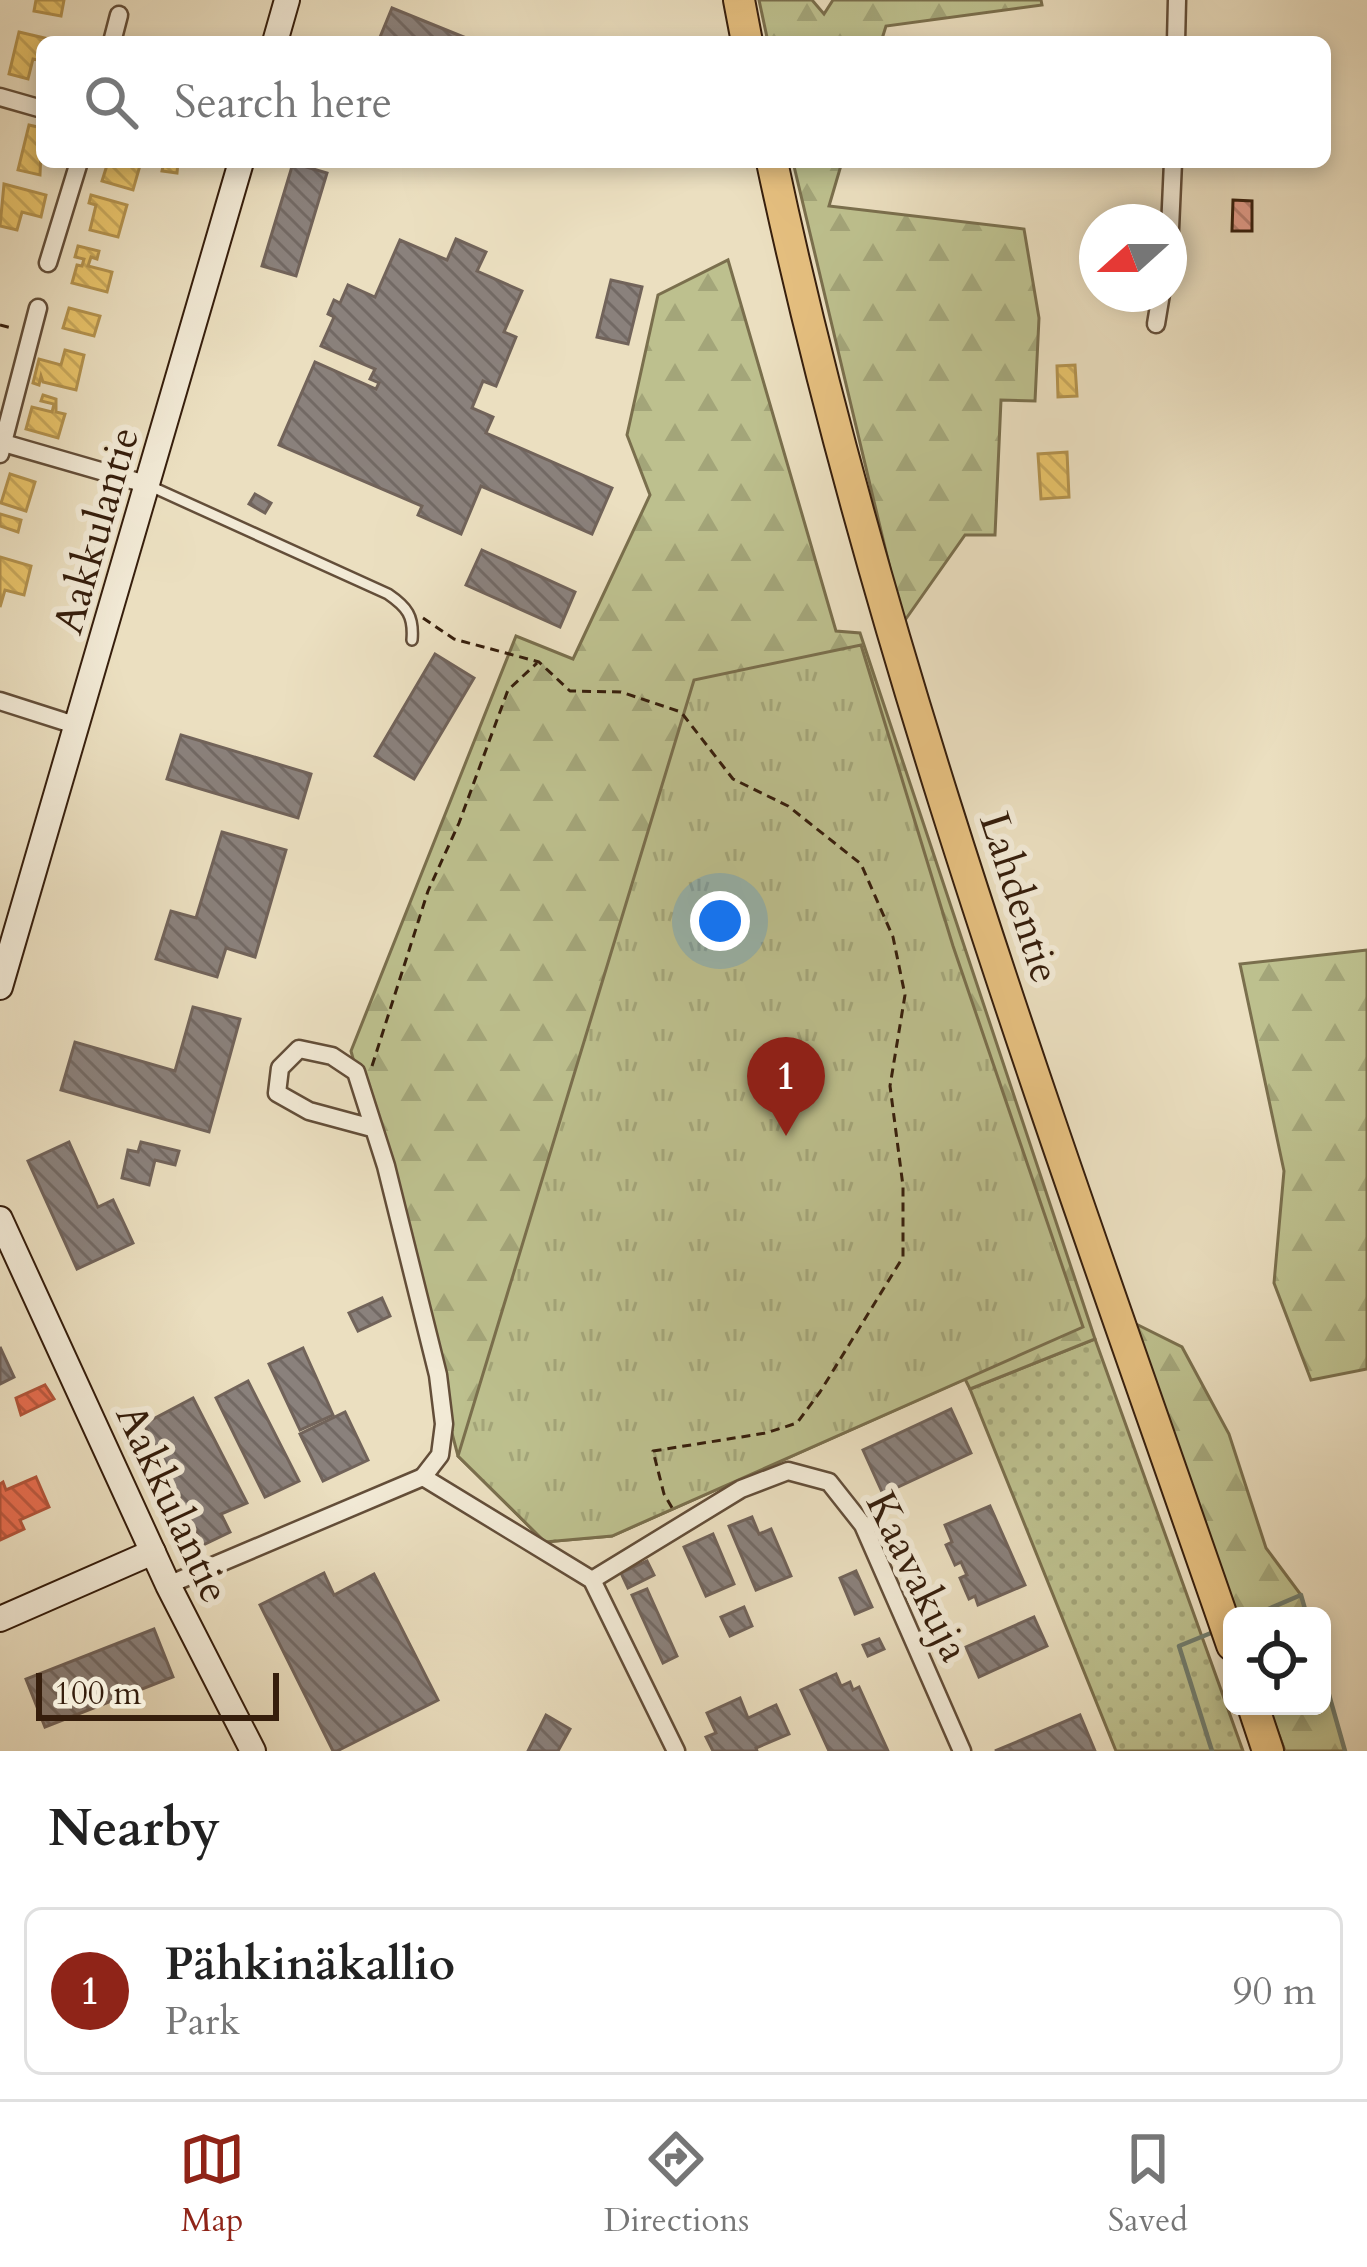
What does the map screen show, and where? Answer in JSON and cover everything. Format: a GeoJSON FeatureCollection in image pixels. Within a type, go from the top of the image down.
{"type":"FeatureCollection","features":[{"type":"Feature","properties":{"kind":"highway"},"geometry":{"type":"LineString","coordinates":[[739,0],[746,36]]}},
{"type":"Feature","properties":{"kind":"highway","name":"Lahdentie"},"geometry":{"type":"LineString","coordinates":[[773,168],[853,488],[931,751],[1030,1061],[1223,1620]]}},
{"type":"Feature","properties":{"kind":"highway"},"geometry":{"type":"LineString","coordinates":[[1256,1715],[1268,1751]]}},
{"type":"Feature","properties":{"kind":"street"},"geometry":{"type":"LineString","coordinates":[[277,36],[287,0]]}},
{"type":"Feature","properties":{"kind":"street"},"geometry":{"type":"LineString","coordinates":[[1176,36],[1177,0]]}},
{"type":"Feature","properties":{"kind":"street"},"geometry":{"type":"LineString","coordinates":[[114,36],[119,15]]}},
{"type":"Feature","properties":{"kind":"street"},"geometry":{"type":"LineString","coordinates":[[0,97],[36,107]]}},
{"type":"Feature","properties":{"kind":"street"},"geometry":{"type":"LineString","coordinates":[[48,263],[77,168]]}},
{"type":"Feature","properties":{"kind":"street","name":"Aakkulantie"},"geometry":{"type":"LineString","coordinates":[[0,987],[149,485],[234,168]]}},
{"type":"Feature","properties":{"kind":"street"},"geometry":{"type":"LineString","coordinates":[[1171,204],[1173,168]]}},
{"type":"Feature","properties":{"kind":"street"},"geometry":{"type":"LineString","coordinates":[[38,308],[1,446],[149,485]]}},
{"type":"Feature","properties":{"kind":"street"},"geometry":{"type":"LineString","coordinates":[[1156,324],[1158,312]]}},
{"type":"Feature","properties":{"kind":"street"},"geometry":{"type":"LineString","coordinates":[[0,701],[78,726]]}},
{"type":"Feature","properties":{"kind":"street"},"geometry":{"type":"LineString","coordinates":[[168,1585],[423,1478],[440,1455],[444,1424],[438,1375],[386,1166],[356,1072],[332,1056],[299,1049],[280,1067],[278,1093],[309,1111],[372,1128]]}},
{"type":"Feature","properties":{"kind":"street","name":"Aakkulantie"},"geometry":{"type":"LineString","coordinates":[[0,1220],[168,1585],[253,1751]]}},
{"type":"Feature","properties":{"kind":"street","name":"Kaavakuja"},"geometry":{"type":"LineString","coordinates":[[592,1580],[741,1489],[788,1472],[829,1482],[862,1525],[962,1751]]}},
{"type":"Feature","properties":{"kind":"street"},"geometry":{"type":"LineString","coordinates":[[423,1478],[592,1580],[676,1751]]}},
{"type":"Feature","properties":{"kind":"street"},"geometry":{"type":"LineString","coordinates":[[0,1618],[153,1552]]}},
{"type":"Feature","properties":{"kind":"lane"},"geometry":{"type":"LineString","coordinates":[[149,485],[388,594],[405,605],[414,622],[412,640]]}},
{"type":"Feature","properties":{"kind":"path"},"geometry":{"type":"LineString","coordinates":[[405,605],[454,639],[539,662],[570,691],[621,692],[682,712],[733,779],[788,806],[861,864],[893,937],[905,995],[890,1086],[903,1186],[903,1257],[797,1423],[766,1433],[653,1451],[664,1494],[682,1525]]}},
{"type":"Feature","properties":{"kind":"path"},"geometry":{"type":"LineString","coordinates":[[360,1088],[388,1022],[428,892],[460,823],[508,689],[539,662]]}},
{"type":"Feature","properties":{"kind":"green space"},"geometry":{"type":"Polygon","coordinates":[[[759,0],[812,0],[824,14],[833,0],[1041,0],[1042,5],[886,26],[883,36],[767,36],[759,0]]]}},
{"type":"Feature","properties":{"kind":"green space"},"geometry":{"type":"Polygon","coordinates":[[[794,168],[840,168],[829,206],[1024,229],[1039,318],[1035,401],[1001,400],[995,535],[965,535],[903,623],[794,168]]]}},
{"type":"Feature","properties":{"kind":"green space"},"geometry":{"type":"Polygon","coordinates":[[[728,260],[836,631],[860,633],[1095,1339],[970,1389],[965,1379],[612,1536],[545,1542],[458,1456],[351,1051],[516,636],[573,659],[650,495],[627,435],[658,295],[728,260]]]}},
{"type":"Feature","properties":{"kind":"green space"},"geometry":{"type":"Polygon","coordinates":[[[861,645],[953,946],[1083,1327],[612,1536],[545,1542],[458,1456],[694,680],[861,645]]]}},
{"type":"Feature","properties":{"kind":"green space"},"geometry":{"type":"Polygon","coordinates":[[[1367,950],[1367,1369],[1311,1380],[1274,1283],[1284,1171],[1240,964],[1367,950]]]}},
{"type":"Feature","properties":{"kind":"green space"},"geometry":{"type":"Polygon","coordinates":[[[1128,1320],[1182,1347],[1229,1434],[1266,1548],[1301,1595],[1304,1607],[1232,1607],[1128,1320]]]}},
{"type":"Feature","properties":{"kind":"green space"},"geometry":{"type":"Polygon","coordinates":[[[1095,1339],[1223,1695],[1223,1715],[1230,1715],[1243,1751],[1116,1751],[970,1389],[1095,1339]]]}},
{"type":"Feature","properties":{"kind":"green space"},"geometry":{"type":"Polygon","coordinates":[[[1331,1702],[1345,1751],[1285,1751],[1271,1715],[1331,1715],[1331,1702]]]}},
{"type":"Feature","properties":{"kind":"building: Homes"},"geometry":{"type":"Polygon","coordinates":[[[36,0],[64,0],[61,16],[34,11],[36,0]]]}},
{"type":"Feature","properties":{"kind":"building: Homes"},"geometry":{"type":"Polygon","coordinates":[[[19,32],[36,36],[36,60],[28,79],[9,74],[19,32]]]}},
{"type":"Feature","properties":{"kind":"building: Homes"},"geometry":{"type":"Polygon","coordinates":[[[29,125],[36,127],[40,175],[18,170],[29,125]]]}},
{"type":"Feature","properties":{"kind":"building: Homes"},"geometry":{"type":"Polygon","coordinates":[[[106,168],[139,168],[133,190],[102,181],[106,168]]]}},
{"type":"Feature","properties":{"kind":"building: Homes"},"geometry":{"type":"Polygon","coordinates":[[[4,184],[46,195],[41,217],[22,212],[17,230],[0,226],[4,184]]]}},
{"type":"Feature","properties":{"kind":"building: Homes"},"geometry":{"type":"Polygon","coordinates":[[[91,195],[127,205],[118,237],[90,230],[96,205],[89,203],[91,195]]]}},
{"type":"Feature","properties":{"kind":"building: Homes"},"geometry":{"type":"Polygon","coordinates":[[[78,246],[99,251],[88,266],[112,272],[107,292],[72,283],[84,259],[75,257],[78,246]]]}},
{"type":"Feature","properties":{"kind":"building: Homes"},"geometry":{"type":"Polygon","coordinates":[[[69,308],[100,316],[94,336],[63,328],[69,308]]]}},
{"type":"Feature","properties":{"kind":"building: Homes"},"geometry":{"type":"Polygon","coordinates":[[[65,350],[84,355],[76,390],[43,382],[41,376],[39,385],[33,383],[39,359],[61,365],[65,350]]]}},
{"type":"Feature","properties":{"kind":"building: Homes"},"geometry":{"type":"Polygon","coordinates":[[[1075,365],[1077,396],[1058,397],[1057,366],[1075,365]]]}},
{"type":"Feature","properties":{"kind":"building: Homes"},"geometry":{"type":"Polygon","coordinates":[[[43,395],[56,399],[56,412],[65,414],[58,438],[26,429],[32,407],[52,412],[54,404],[41,401],[43,395]]]}},
{"type":"Feature","properties":{"kind":"building: Homes"},"geometry":{"type":"Polygon","coordinates":[[[1067,452],[1069,497],[1041,499],[1038,454],[1067,452]]]}},
{"type":"Feature","properties":{"kind":"building: Homes"},"geometry":{"type":"Polygon","coordinates":[[[10,474],[35,482],[26,511],[1,503],[10,474]]]}},
{"type":"Feature","properties":{"kind":"building: Homes"},"geometry":{"type":"Polygon","coordinates":[[[0,514],[21,520],[18,532],[0,526],[0,514]]]}},
{"type":"Feature","properties":{"kind":"building: Homes"},"geometry":{"type":"Polygon","coordinates":[[[0,557],[31,566],[24,595],[5,590],[0,607],[0,557]]]}},
{"type":"Feature","properties":{"kind":"building: Shops"},"geometry":{"type":"Polygon","coordinates":[[[45,1385],[54,1399],[21,1415],[16,1398],[45,1385]]]}},
{"type":"Feature","properties":{"kind":"building: Shops"},"geometry":{"type":"Polygon","coordinates":[[[36,1477],[49,1507],[20,1520],[24,1529],[0,1540],[0,1484],[6,1490],[36,1477]]]}},
{"type":"Feature","properties":{"kind":"building: Industry"},"geometry":{"type":"Polygon","coordinates":[[[392,8],[461,36],[380,36],[392,8]]]}},
{"type":"Feature","properties":{"kind":"building: Industry"},"geometry":{"type":"Polygon","coordinates":[[[291,168],[327,173],[296,276],[262,266],[291,168]]]}},
{"type":"Feature","properties":{"kind":"building: Industry"},"geometry":{"type":"Polygon","coordinates":[[[456,239],[486,252],[477,271],[522,291],[504,332],[516,337],[496,386],[483,381],[472,408],[493,417],[486,433],[612,488],[592,534],[481,486],[461,534],[418,515],[422,506],[279,445],[315,362],[376,389],[379,383],[370,379],[375,369],[321,346],[334,317],[328,314],[334,300],[340,303],[348,285],[375,297],[400,240],[447,260],[456,239]]]}},
{"type":"Feature","properties":{"kind":"building: Industry"},"geometry":{"type":"Polygon","coordinates":[[[611,280],[642,287],[628,344],[597,337],[611,280]]]}},
{"type":"Feature","properties":{"kind":"building: Industry"},"geometry":{"type":"Polygon","coordinates":[[[255,494],[271,503],[265,513],[249,504],[255,494]]]}},
{"type":"Feature","properties":{"kind":"building: Industry"},"geometry":{"type":"Polygon","coordinates":[[[482,550],[575,592],[560,627],[466,585],[482,550]]]}},
{"type":"Feature","properties":{"kind":"building: Industry"},"geometry":{"type":"Polygon","coordinates":[[[435,654],[474,678],[414,779],[375,756],[435,654]]]}},
{"type":"Feature","properties":{"kind":"building: Industry"},"geometry":{"type":"Polygon","coordinates":[[[181,735],[311,774],[298,818],[167,779],[181,735]]]}},
{"type":"Feature","properties":{"kind":"building: Industry"},"geometry":{"type":"Polygon","coordinates":[[[222,832],[286,850],[255,957],[226,948],[217,977],[156,959],[171,911],[196,918],[222,832]]]}},
{"type":"Feature","properties":{"kind":"building: Industry"},"geometry":{"type":"Polygon","coordinates":[[[193,1007],[240,1019],[209,1132],[61,1090],[75,1042],[175,1071],[193,1007]]]}},
{"type":"Feature","properties":{"kind":"building: Industry"},"geometry":{"type":"Polygon","coordinates":[[[69,1142],[98,1207],[113,1200],[133,1243],[77,1269],[28,1161],[69,1142]]]}},
{"type":"Feature","properties":{"kind":"building: Industry"},"geometry":{"type":"Polygon","coordinates":[[[141,1142],[179,1151],[175,1165],[155,1160],[149,1185],[122,1178],[128,1150],[138,1152],[141,1142]]]}},
{"type":"Feature","properties":{"kind":"building: Industry"},"geometry":{"type":"Polygon","coordinates":[[[382,1298],[390,1316],[358,1331],[349,1313],[382,1298]]]}},
{"type":"Feature","properties":{"kind":"building: Industry"},"geometry":{"type":"Polygon","coordinates":[[[0,1347],[14,1377],[0,1384],[0,1347]]]}},
{"type":"Feature","properties":{"kind":"building: Industry"},"geometry":{"type":"Polygon","coordinates":[[[303,1348],[333,1415],[300,1430],[269,1364],[303,1348]]]}},
{"type":"Feature","properties":{"kind":"building: Industry"},"geometry":{"type":"Polygon","coordinates":[[[248,1381],[299,1481],[265,1497],[216,1398],[248,1381]]]}},
{"type":"Feature","properties":{"kind":"building: Industry"},"geometry":{"type":"Polygon","coordinates":[[[193,1398],[247,1503],[221,1514],[230,1532],[203,1545],[144,1424],[193,1398]]]}},
{"type":"Feature","properties":{"kind":"building: Industry"},"geometry":{"type":"Polygon","coordinates":[[[951,1409],[971,1453],[883,1494],[863,1450],[951,1409]]]}},
{"type":"Feature","properties":{"kind":"building: Industry"},"geometry":{"type":"Polygon","coordinates":[[[345,1412],[368,1460],[323,1481],[300,1434],[345,1412]]]}},
{"type":"Feature","properties":{"kind":"building: Industry"},"geometry":{"type":"Polygon","coordinates":[[[990,1506],[1025,1585],[978,1605],[975,1596],[969,1599],[960,1578],[967,1575],[961,1562],[955,1565],[946,1545],[952,1542],[945,1525],[990,1506]]]}},
{"type":"Feature","properties":{"kind":"building: Industry"},"geometry":{"type":"Polygon","coordinates":[[[752,1517],[759,1534],[771,1529],[791,1576],[756,1590],[729,1526],[752,1517]]]}},
{"type":"Feature","properties":{"kind":"building: Industry"},"geometry":{"type":"Polygon","coordinates":[[[713,1534],[734,1584],[706,1596],[684,1547],[713,1534]]]}},
{"type":"Feature","properties":{"kind":"building: Industry"},"geometry":{"type":"Polygon","coordinates":[[[647,1561],[654,1575],[628,1588],[621,1573],[647,1561]]]}},
{"type":"Feature","properties":{"kind":"building: Industry"},"geometry":{"type":"Polygon","coordinates":[[[856,1571],[872,1607],[855,1614],[840,1578],[856,1571]]]}},
{"type":"Feature","properties":{"kind":"building: Industry"},"geometry":{"type":"Polygon","coordinates":[[[324,1573],[334,1595],[374,1574],[438,1700],[337,1751],[260,1605],[324,1573]]]}},
{"type":"Feature","properties":{"kind":"building: Industry"},"geometry":{"type":"Polygon","coordinates":[[[647,1589],[677,1656],[663,1663],[632,1595],[647,1589]]]}},
{"type":"Feature","properties":{"kind":"building: Industry"},"geometry":{"type":"Polygon","coordinates":[[[744,1607],[752,1626],[730,1636],[721,1617],[744,1607]]]}},
{"type":"Feature","properties":{"kind":"building: Industry"},"geometry":{"type":"Polygon","coordinates":[[[1034,1617],[1047,1646],[979,1677],[966,1647],[1034,1617]]]}},
{"type":"Feature","properties":{"kind":"building: Industry"},"geometry":{"type":"Polygon","coordinates":[[[154,1629],[173,1677],[45,1727],[26,1679],[154,1629]]]}},
{"type":"Feature","properties":{"kind":"building: Industry"},"geometry":{"type":"Polygon","coordinates":[[[879,1639],[884,1649],[868,1656],[863,1645],[879,1639]]]}},
{"type":"Feature","properties":{"kind":"building: Industry"},"geometry":{"type":"Polygon","coordinates":[[[836,1674],[841,1686],[850,1682],[853,1690],[859,1687],[888,1751],[829,1751],[801,1690],[836,1674]]]}},
{"type":"Feature","properties":{"kind":"building: Industry"},"geometry":{"type":"Polygon","coordinates":[[[740,1698],[748,1718],[776,1705],[789,1734],[757,1751],[713,1751],[706,1737],[716,1733],[707,1713],[740,1698]]]}},
{"type":"Feature","properties":{"kind":"building: Industry"},"geometry":{"type":"Polygon","coordinates":[[[546,1715],[570,1729],[558,1751],[528,1751],[546,1715]]]}},
{"type":"Feature","properties":{"kind":"building: Industry"},"geometry":{"type":"Polygon","coordinates":[[[1080,1715],[1095,1751],[995,1751],[1080,1715]]]}},
{"type":"Feature","properties":{"kind":"building: Other"},"geometry":{"type":"Polygon","coordinates":[[[1233,200],[1252,201],[1252,231],[1232,231],[1233,200]]]}},
{"type":"Feature","properties":{"kind":"waterway"},"geometry":{"type":"LineString","coordinates":[[1273,1607],[1301,1595],[1304,1607]]}},
{"type":"Feature","properties":{"kind":"waterway"},"geometry":{"type":"LineString","coordinates":[[1211,1633],[1179,1646],[1212,1751]]}},
{"type":"Feature","properties":{"kind":"waterway"},"geometry":{"type":"LineString","coordinates":[[1331,1702],[1345,1751]]}},
{"type":"Feature","properties":{"kind":"place","name":"Pähkinäkallio"},"geometry":{"type":"Point","coordinates":[786,1136]}}]}
